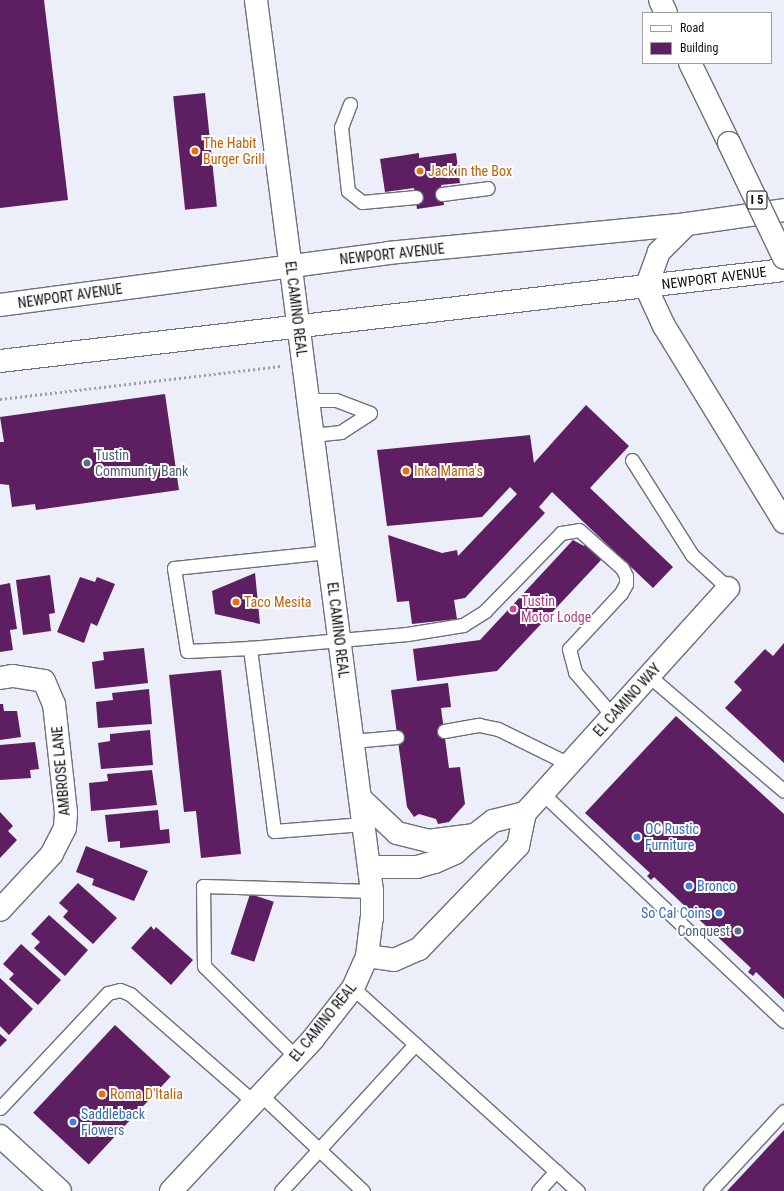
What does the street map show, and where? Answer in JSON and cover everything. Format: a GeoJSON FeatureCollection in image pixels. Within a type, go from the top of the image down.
{"type":"FeatureCollection","features":[{"type":"Feature","properties":{"kind":"main road","name":"EL CAMINO REAL"},"geometry":{"type":"LineString","coordinates":[[171,1191],[296,1057],[353,988],[367,956],[372,891],[256,0]]}},
{"type":"Feature","properties":{"kind":"main road"},"geometry":{"type":"LineString","coordinates":[[660,0],[666,12]]}},
{"type":"Feature","properties":{"kind":"main road","name":"I 5"},"geometry":{"type":"LineString","coordinates":[[690,64],[784,258]]}},
{"type":"Feature","properties":{"kind":"main road","name":"NEWPORT AVENUE"},"geometry":{"type":"LineString","coordinates":[[0,305],[290,265],[687,224],[784,210]]}},
{"type":"Feature","properties":{"kind":"main road"},"geometry":{"type":"LineString","coordinates":[[687,224],[659,252],[646,287],[664,326],[784,522]]}},
{"type":"Feature","properties":{"kind":"main road","name":"NEWPORT AVENUE"},"geometry":{"type":"LineString","coordinates":[[0,361],[298,325],[646,287],[784,270]]}},
{"type":"Feature","properties":{"kind":"main road","name":"EL CAMINO WAY"},"geometry":{"type":"LineString","coordinates":[[367,956],[394,960],[419,949],[518,846],[526,813],[728,588]]}},
{"type":"Feature","properties":{"kind":"main road","name":"AMBROSE LANE"},"geometry":{"type":"LineString","coordinates":[[0,678],[13,676],[44,681],[54,704],[65,828],[52,854],[0,910]]}},
{"type":"Feature","properties":{"kind":"main road"},"geometry":{"type":"LineString","coordinates":[[360,798],[377,818],[397,833],[411,838],[428,841],[475,835]]}},
{"type":"Feature","properties":{"kind":"main road"},"geometry":{"type":"LineString","coordinates":[[369,867],[412,867],[435,862],[455,853],[492,821],[526,813]]}},
{"type":"Feature","properties":{"kind":"main road"},"geometry":{"type":"LineString","coordinates":[[0,1136],[60,1191]]}},
{"type":"Feature","properties":{"kind":"lane"},"geometry":{"type":"LineString","coordinates":[[350,104],[341,127],[348,191],[362,202],[416,197]]}},
{"type":"Feature","properties":{"kind":"lane"},"geometry":{"type":"LineString","coordinates":[[442,194],[488,188]]}},
{"type":"Feature","properties":{"kind":"lane"},"geometry":{"type":"LineString","coordinates":[[308,400],[336,400],[370,413],[341,432],[312,435]]}},
{"type":"Feature","properties":{"kind":"lane"},"geometry":{"type":"LineString","coordinates":[[632,460],[692,555],[728,588]]}},
{"type":"Feature","properties":{"kind":"lane"},"geometry":{"type":"LineString","coordinates":[[328,552],[174,568],[187,651],[250,648],[406,634],[464,625],[485,611],[561,533],[579,530],[622,568],[626,576],[626,584],[621,593],[569,649],[575,672],[613,716]]}},
{"type":"Feature","properties":{"kind":"lane"},"geometry":{"type":"LineString","coordinates":[[250,648],[274,831],[363,824]]}},
{"type":"Feature","properties":{"kind":"lane"},"geometry":{"type":"LineString","coordinates":[[649,676],[784,791]]}},
{"type":"Feature","properties":{"kind":"lane"},"geometry":{"type":"LineString","coordinates":[[444,731],[479,725],[498,729],[569,764]]}},
{"type":"Feature","properties":{"kind":"lane"},"geometry":{"type":"LineString","coordinates":[[352,741],[397,737]]}},
{"type":"Feature","properties":{"kind":"lane"},"geometry":{"type":"LineString","coordinates":[[543,794],[784,1021]]}},
{"type":"Feature","properties":{"kind":"lane"},"geometry":{"type":"LineString","coordinates":[[296,1057],[204,966],[203,886],[372,891]]}},
{"type":"Feature","properties":{"kind":"lane"},"geometry":{"type":"LineString","coordinates":[[353,988],[578,1191]]}},
{"type":"Feature","properties":{"kind":"lane"},"geometry":{"type":"LineString","coordinates":[[0,1108],[108,993],[120,990],[130,994],[319,1150],[362,1191]]}},
{"type":"Feature","properties":{"kind":"lane"},"geometry":{"type":"LineString","coordinates":[[281,1191],[415,1044]]}},
{"type":"Feature","properties":{"kind":"lane"},"geometry":{"type":"LineString","coordinates":[[710,1191],[784,1111]]}},
{"type":"Feature","properties":{"kind":"lane"},"geometry":{"type":"LineString","coordinates":[[538,1191],[556,1171]]}},
{"type":"Feature","properties":{"kind":"path"},"geometry":{"type":"LineString","coordinates":[[0,399],[261,368]]}},
{"type":"Feature","properties":{"kind":"building"},"geometry":{"type":"Polygon","coordinates":[[[0,0],[44,0],[68,200],[0,208],[0,0]]]}},
{"type":"Feature","properties":{"kind":"building","name":"The Habit Burger Grill"},"geometry":{"type":"Polygon","coordinates":[[[205,93],[217,206],[185,210],[173,96],[205,93]]]}},
{"type":"Feature","properties":{"kind":"building","name":"Jack in the Box"},"geometry":{"type":"Polygon","coordinates":[[[419,153],[419,158],[456,153],[460,183],[441,185],[444,205],[417,209],[414,188],[385,192],[380,159],[419,153]]]}},
{"type":"Feature","properties":{"kind":"building","name":"Tustin Community Bank"},"geometry":{"type":"Polygon","coordinates":[[[165,394],[179,490],[36,510],[35,504],[12,507],[9,485],[0,484],[0,442],[4,442],[0,417],[165,394]]]}},
{"type":"Feature","properties":{"kind":"building"},"geometry":{"type":"Polygon","coordinates":[[[586,405],[629,446],[590,488],[673,567],[653,588],[552,492],[539,507],[545,513],[465,598],[454,600],[457,619],[412,624],[409,601],[397,602],[388,535],[442,553],[457,550],[458,556],[517,494],[510,487],[482,517],[387,526],[377,450],[530,435],[534,463],[586,405]]]}},
{"type":"Feature","properties":{"kind":"building"},"geometry":{"type":"Polygon","coordinates":[[[573,540],[584,546],[586,543],[603,558],[497,671],[417,681],[413,649],[480,640],[573,540]]]}},
{"type":"Feature","properties":{"kind":"building","name":"Taco Mesita"},"geometry":{"type":"Polygon","coordinates":[[[255,573],[260,624],[215,614],[212,591],[255,573]]]}},
{"type":"Feature","properties":{"kind":"building"},"geometry":{"type":"Polygon","coordinates":[[[50,575],[55,613],[49,614],[51,631],[23,635],[16,580],[50,575]]]}},
{"type":"Feature","properties":{"kind":"building"},"geometry":{"type":"Polygon","coordinates":[[[80,577],[95,582],[97,577],[115,584],[97,626],[91,623],[84,643],[57,632],[80,577]]]}},
{"type":"Feature","properties":{"kind":"building"},"geometry":{"type":"Polygon","coordinates":[[[10,583],[17,629],[10,630],[13,650],[0,652],[0,585],[10,583]]]}},
{"type":"Feature","properties":{"kind":"building"},"geometry":{"type":"Polygon","coordinates":[[[784,643],[784,763],[725,708],[742,690],[734,682],[765,649],[773,656],[784,643]]]}},
{"type":"Feature","properties":{"kind":"building"},"geometry":{"type":"Polygon","coordinates":[[[144,648],[148,683],[95,689],[92,662],[104,660],[103,652],[144,648]]]}},
{"type":"Feature","properties":{"kind":"building"},"geometry":{"type":"Polygon","coordinates":[[[221,670],[241,854],[201,858],[196,811],[184,812],[169,675],[221,670]]]}},
{"type":"Feature","properties":{"kind":"building"},"geometry":{"type":"Polygon","coordinates":[[[448,683],[451,707],[441,708],[449,768],[460,767],[465,804],[449,822],[438,824],[436,819],[419,814],[414,817],[407,807],[391,690],[448,683]]]}},
{"type":"Feature","properties":{"kind":"building"},"geometry":{"type":"Polygon","coordinates":[[[149,689],[152,724],[98,728],[96,702],[113,700],[112,693],[149,689]]]}},
{"type":"Feature","properties":{"kind":"building"},"geometry":{"type":"Polygon","coordinates":[[[0,704],[3,704],[4,711],[17,711],[21,737],[0,740],[0,704]]]}},
{"type":"Feature","properties":{"kind":"building"},"geometry":{"type":"Polygon","coordinates":[[[676,716],[784,814],[784,999],[756,972],[753,976],[748,972],[751,968],[691,912],[688,915],[684,911],[687,908],[654,877],[651,880],[647,876],[650,873],[585,813],[676,716]]]}},
{"type":"Feature","properties":{"kind":"building"},"geometry":{"type":"Polygon","coordinates":[[[150,730],[153,765],[101,769],[98,743],[110,741],[110,734],[150,730]]]}},
{"type":"Feature","properties":{"kind":"building"},"geometry":{"type":"Polygon","coordinates":[[[35,742],[39,769],[30,770],[31,778],[0,780],[0,745],[35,742]]]}},
{"type":"Feature","properties":{"kind":"building"},"geometry":{"type":"Polygon","coordinates":[[[152,770],[157,805],[91,811],[89,783],[108,781],[107,774],[152,770]]]}},
{"type":"Feature","properties":{"kind":"building"},"geometry":{"type":"Polygon","coordinates":[[[158,810],[160,830],[169,829],[170,843],[120,848],[120,841],[108,842],[105,815],[158,810]]]}},
{"type":"Feature","properties":{"kind":"building"},"geometry":{"type":"Polygon","coordinates":[[[0,812],[13,826],[8,831],[17,840],[0,858],[0,812]]]}},
{"type":"Feature","properties":{"kind":"building"},"geometry":{"type":"Polygon","coordinates":[[[86,846],[148,871],[134,901],[92,885],[94,879],[76,872],[86,846]]]}},
{"type":"Feature","properties":{"kind":"building"},"geometry":{"type":"Polygon","coordinates":[[[78,883],[117,918],[93,944],[63,917],[68,911],[59,903],[78,883]]]}},
{"type":"Feature","properties":{"kind":"building"},"geometry":{"type":"Polygon","coordinates":[[[250,894],[274,902],[254,962],[231,954],[250,894]]]}},
{"type":"Feature","properties":{"kind":"building"},"geometry":{"type":"Polygon","coordinates":[[[49,915],[88,950],[65,976],[34,948],[40,942],[31,934],[49,915]]]}},
{"type":"Feature","properties":{"kind":"building"},"geometry":{"type":"Polygon","coordinates":[[[151,926],[154,930],[156,927],[193,960],[171,985],[131,948],[151,926]]]}},
{"type":"Feature","properties":{"kind":"building"},"geometry":{"type":"Polygon","coordinates":[[[21,944],[61,980],[38,1005],[9,979],[14,974],[3,964],[21,944]]]}},
{"type":"Feature","properties":{"kind":"building"},"geometry":{"type":"Polygon","coordinates":[[[0,978],[33,1009],[9,1035],[0,1026],[0,978]]]}},
{"type":"Feature","properties":{"kind":"building","name":"Roma D'Italia"},"geometry":{"type":"Polygon","coordinates":[[[115,1025],[171,1077],[89,1165],[33,1113],[115,1025]]]}},
{"type":"Feature","properties":{"kind":"building"},"geometry":{"type":"Polygon","coordinates":[[[0,1034],[7,1040],[0,1047],[0,1034]]]}},
{"type":"Feature","properties":{"kind":"building"},"geometry":{"type":"Polygon","coordinates":[[[784,1130],[784,1191],[727,1191],[784,1130]]]}},
{"type":"Feature","properties":{"kind":"place","name":"The Habit Burger Grill"},"geometry":{"type":"Point","coordinates":[195,151]}},
{"type":"Feature","properties":{"kind":"place","name":"Jack in the Box"},"geometry":{"type":"Point","coordinates":[420,171]}},
{"type":"Feature","properties":{"kind":"place","name":"Tustin Community Bank"},"geometry":{"type":"Point","coordinates":[87,463]}},
{"type":"Feature","properties":{"kind":"place","name":"Inka Mama's"},"geometry":{"type":"Point","coordinates":[406,471]}},
{"type":"Feature","properties":{"kind":"place","name":"Taco Mesita"},"geometry":{"type":"Point","coordinates":[236,602]}},
{"type":"Feature","properties":{"kind":"place","name":"Tustin Motor Lodge"},"geometry":{"type":"Point","coordinates":[513,609]}},
{"type":"Feature","properties":{"kind":"place","name":"OC Rustic Furniture"},"geometry":{"type":"Point","coordinates":[637,837]}},
{"type":"Feature","properties":{"kind":"place","name":"Bronco"},"geometry":{"type":"Point","coordinates":[689,886]}},
{"type":"Feature","properties":{"kind":"place","name":"So Cal Coins"},"geometry":{"type":"Point","coordinates":[719,913]}},
{"type":"Feature","properties":{"kind":"place","name":"Conquest"},"geometry":{"type":"Point","coordinates":[738,931]}},
{"type":"Feature","properties":{"kind":"place","name":"Roma D'Italia"},"geometry":{"type":"Point","coordinates":[102,1094]}},
{"type":"Feature","properties":{"kind":"place","name":"Saddleback Flowers"},"geometry":{"type":"Point","coordinates":[73,1122]}}]}
